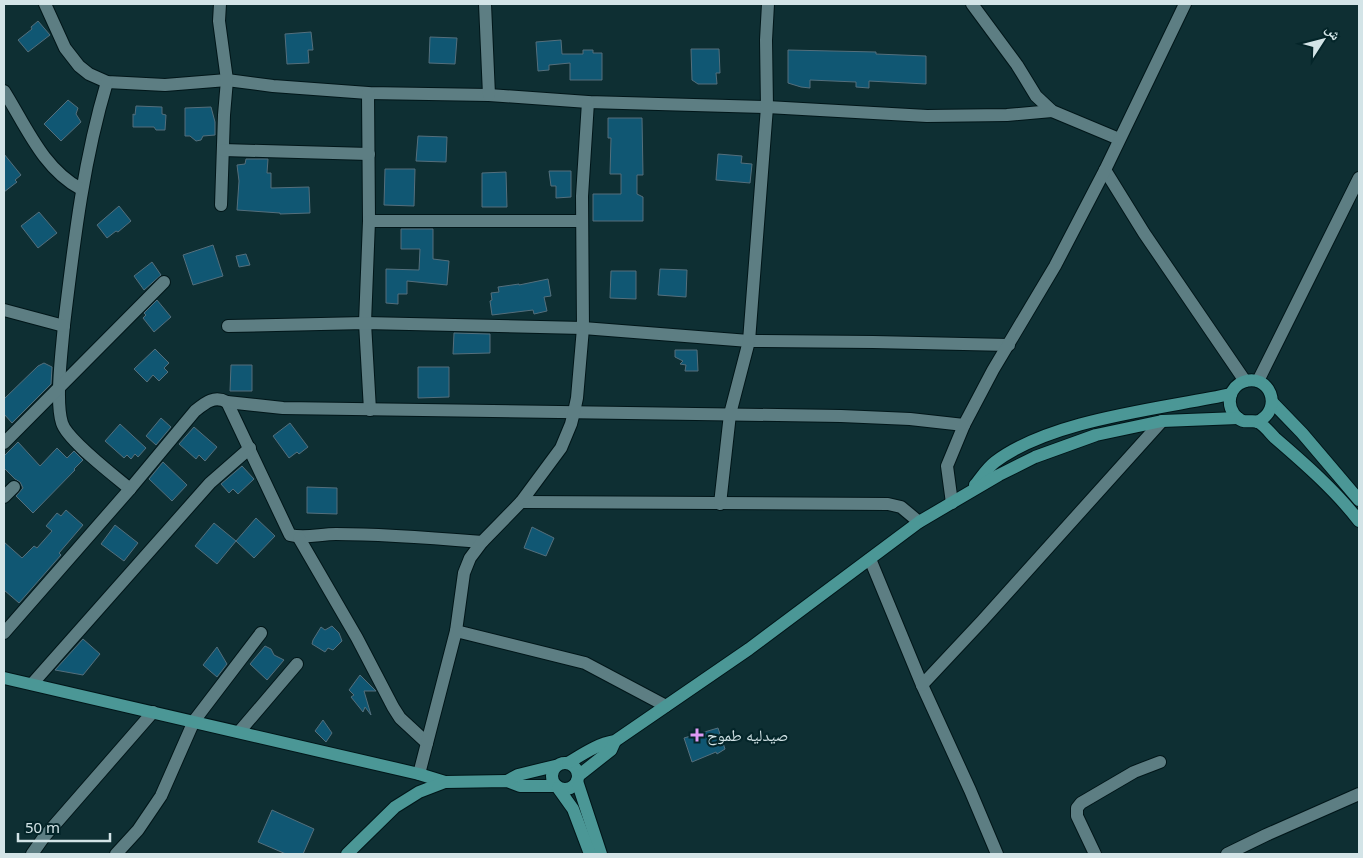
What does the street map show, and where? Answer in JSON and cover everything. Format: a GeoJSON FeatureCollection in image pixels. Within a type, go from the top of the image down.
{"type":"FeatureCollection","features":[{"type":"Feature","properties":{"kind":"street"},"geometry":{"type":"LineString","coordinates":[[45,4],[66,48],[80,66],[89,74],[107,82],[165,85],[227,80],[273,86],[368,92],[489,95],[588,102],[767,107],[927,116],[1007,115],[1052,111]]}},
{"type":"Feature","properties":{"kind":"street"},"geometry":{"type":"LineString","coordinates":[[220,4],[219,21],[227,80],[221,204]]}},
{"type":"Feature","properties":{"kind":"street"},"geometry":{"type":"LineString","coordinates":[[484,4],[489,95]]}},
{"type":"Feature","properties":{"kind":"street"},"geometry":{"type":"LineString","coordinates":[[720,504],[730,414],[749,341],[767,107],[766,40],[768,4]]}},
{"type":"Feature","properties":{"kind":"street"},"geometry":{"type":"LineString","coordinates":[[972,4],[1017,65],[1036,96],[1052,111],[1119,139]]}},
{"type":"Feature","properties":{"kind":"street"},"geometry":{"type":"LineString","coordinates":[[952,503],[947,466],[964,425],[982,390],[1055,266],[1105,170],[1185,4]]}},
{"type":"Feature","properties":{"kind":"street"},"geometry":{"type":"LineString","coordinates":[[107,82],[91,138],[81,189],[64,326],[60,387],[62,423],[74,441],[130,489]]}},
{"type":"Feature","properties":{"kind":"street"},"geometry":{"type":"LineString","coordinates":[[4,91],[48,162],[66,180],[81,189]]}},
{"type":"Feature","properties":{"kind":"street"},"geometry":{"type":"LineString","coordinates":[[368,92],[369,221],[365,323],[370,410]]}},
{"type":"Feature","properties":{"kind":"street"},"geometry":{"type":"LineString","coordinates":[[419,774],[456,631],[464,573],[470,558],[482,542],[521,502],[560,448],[571,424],[577,398],[584,328],[582,196],[588,102]]}},
{"type":"Feature","properties":{"kind":"street"},"geometry":{"type":"LineString","coordinates":[[223,150],[369,154]]}},
{"type":"Feature","properties":{"kind":"street"},"geometry":{"type":"LineString","coordinates":[[1105,170],[1144,233],[1245,381]]}},
{"type":"Feature","properties":{"kind":"street"},"geometry":{"type":"LineString","coordinates":[[1258,382],[1359,178]]}},
{"type":"Feature","properties":{"kind":"street"},"geometry":{"type":"LineString","coordinates":[[369,221],[582,221]]}},
{"type":"Feature","properties":{"kind":"street"},"geometry":{"type":"LineString","coordinates":[[4,443],[164,282]]}},
{"type":"Feature","properties":{"kind":"street"},"geometry":{"type":"LineString","coordinates":[[4,310],[64,326]]}},
{"type":"Feature","properties":{"kind":"street"},"geometry":{"type":"LineString","coordinates":[[228,326],[365,323],[584,328],[749,341],[1009,345]]}},
{"type":"Feature","properties":{"kind":"street"},"geometry":{"type":"LineString","coordinates":[[1238,418],[1231,407],[1231,394],[1239,384],[1245,381],[1258,382],[1268,389],[1272,402],[1302,433],[1359,500]]}},
{"type":"Feature","properties":{"kind":"street"},"geometry":{"type":"LineString","coordinates":[[970,491],[994,463],[1038,439],[1062,430],[1098,420],[1231,394]]}},
{"type":"Feature","properties":{"kind":"street"},"geometry":{"type":"LineString","coordinates":[[4,633],[130,489],[195,411],[206,401],[214,399],[282,408],[730,414],[910,419],[964,425]]}},
{"type":"Feature","properties":{"kind":"street"},"geometry":{"type":"LineString","coordinates":[[228,402],[290,535],[298,538],[335,534],[419,536],[482,542]]}},
{"type":"Feature","properties":{"kind":"street"},"geometry":{"type":"LineString","coordinates":[[568,763],[593,748],[615,741],[666,706],[749,649],[919,522],[970,491],[1035,457],[1096,435],[1162,421],[1238,418],[1250,423],[1257,422],[1268,414],[1272,402]]}},
{"type":"Feature","properties":{"kind":"street"},"geometry":{"type":"LineString","coordinates":[[922,684],[995,608],[1162,421]]}},
{"type":"Feature","properties":{"kind":"street"},"geometry":{"type":"LineString","coordinates":[[1257,422],[1335,494],[1359,521]]}},
{"type":"Feature","properties":{"kind":"street"},"geometry":{"type":"LineString","coordinates":[[32,684],[210,483],[250,448]]}},
{"type":"Feature","properties":{"kind":"street"},"geometry":{"type":"LineString","coordinates":[[4,497],[14,487]]}},
{"type":"Feature","properties":{"kind":"street"},"geometry":{"type":"LineString","coordinates":[[521,502],[888,504],[901,507],[919,522]]}},
{"type":"Feature","properties":{"kind":"street"},"geometry":{"type":"LineString","coordinates":[[298,538],[357,638],[393,707],[400,718],[427,743]]}},
{"type":"Feature","properties":{"kind":"street"},"geometry":{"type":"LineString","coordinates":[[870,559],[996,854]]}},
{"type":"Feature","properties":{"kind":"street"},"geometry":{"type":"LineString","coordinates":[[456,631],[585,663],[666,706]]}},
{"type":"Feature","properties":{"kind":"street"},"geometry":{"type":"LineString","coordinates":[[116,854],[138,830],[161,796],[194,721],[261,633]]}},
{"type":"Feature","properties":{"kind":"street"},"geometry":{"type":"LineString","coordinates":[[239,732],[297,664]]}},
{"type":"Feature","properties":{"kind":"street"},"geometry":{"type":"LineString","coordinates":[[4,678],[419,774],[445,782],[507,781],[520,786],[567,789],[571,788],[578,779],[611,750],[615,741]]}},
{"type":"Feature","properties":{"kind":"street"},"geometry":{"type":"LineString","coordinates":[[32,854],[44,837],[153,712]]}},
{"type":"Feature","properties":{"kind":"street"},"geometry":{"type":"LineString","coordinates":[[507,781],[518,775],[564,762],[576,768],[601,854]]}},
{"type":"Feature","properties":{"kind":"street"},"geometry":{"type":"LineString","coordinates":[[1095,854],[1077,816],[1077,808],[1081,803],[1134,772],[1160,762]]}},
{"type":"Feature","properties":{"kind":"street"},"geometry":{"type":"LineString","coordinates":[[555,766],[551,774],[553,782],[573,808],[590,854]]}},
{"type":"Feature","properties":{"kind":"street"},"geometry":{"type":"LineString","coordinates":[[347,854],[395,807],[418,792],[445,782]]}},
{"type":"Feature","properties":{"kind":"street"},"geometry":{"type":"LineString","coordinates":[[1227,854],[1359,794]]}},
{"type":"Feature","properties":{"kind":"building"},"geometry":{"type":"Polygon","coordinates":[[[38,21],[50,35],[28,52],[18,40],[32,29],[31,27],[38,21]]]}},
{"type":"Feature","properties":{"kind":"building"},"geometry":{"type":"Polygon","coordinates":[[[311,32],[313,50],[308,50],[309,63],[287,64],[285,34],[311,32]]]}},
{"type":"Feature","properties":{"kind":"building"},"geometry":{"type":"Polygon","coordinates":[[[430,37],[457,38],[455,64],[429,63],[430,37]]]}},
{"type":"Feature","properties":{"kind":"building"},"geometry":{"type":"Polygon","coordinates":[[[561,40],[562,54],[583,54],[583,50],[593,50],[593,53],[602,53],[602,80],[570,80],[570,63],[549,65],[549,70],[538,71],[536,42],[561,40]]]}},
{"type":"Feature","properties":{"kind":"building"},"geometry":{"type":"Polygon","coordinates":[[[691,49],[719,49],[720,73],[716,73],[717,84],[698,84],[692,80],[691,49]]]}},
{"type":"Feature","properties":{"kind":"building"},"geometry":{"type":"Polygon","coordinates":[[[788,50],[876,52],[876,54],[926,56],[926,84],[869,81],[869,88],[856,87],[856,82],[810,80],[810,88],[801,87],[788,83],[788,50]]]}},
{"type":"Feature","properties":{"kind":"building"},"geometry":{"type":"Polygon","coordinates":[[[68,100],[78,108],[76,114],[81,122],[61,141],[44,124],[68,100]]]}},
{"type":"Feature","properties":{"kind":"building"},"geometry":{"type":"Polygon","coordinates":[[[136,106],[162,107],[162,114],[166,115],[165,130],[156,130],[154,127],[133,127],[133,114],[135,115],[136,106]]]}},
{"type":"Feature","properties":{"kind":"building"},"geometry":{"type":"Polygon","coordinates":[[[211,107],[215,122],[215,135],[203,136],[201,140],[196,141],[190,136],[185,136],[185,108],[211,107]]]}},
{"type":"Feature","properties":{"kind":"building"},"geometry":{"type":"Polygon","coordinates":[[[608,118],[642,118],[643,175],[637,175],[637,194],[643,197],[643,221],[593,221],[593,194],[621,194],[621,174],[610,174],[611,138],[608,138],[608,118]]]}},
{"type":"Feature","properties":{"kind":"building"},"geometry":{"type":"Polygon","coordinates":[[[418,136],[447,137],[446,162],[416,161],[418,136]]]}},
{"type":"Feature","properties":{"kind":"building"},"geometry":{"type":"Polygon","coordinates":[[[4,154],[21,175],[15,180],[17,182],[4,192],[4,154]]]}},
{"type":"Feature","properties":{"kind":"building"},"geometry":{"type":"Polygon","coordinates":[[[718,154],[742,156],[741,163],[752,164],[750,183],[716,180],[718,154]]]}},
{"type":"Feature","properties":{"kind":"building"},"geometry":{"type":"Polygon","coordinates":[[[246,159],[268,159],[267,173],[271,173],[271,188],[309,187],[310,213],[280,214],[237,210],[239,181],[237,165],[245,164],[246,159]]]}},
{"type":"Feature","properties":{"kind":"building"},"geometry":{"type":"Polygon","coordinates":[[[385,169],[415,169],[414,206],[384,205],[385,169]]]}},
{"type":"Feature","properties":{"kind":"building"},"geometry":{"type":"Polygon","coordinates":[[[549,171],[571,171],[571,197],[556,198],[556,186],[551,186],[549,171]]]}},
{"type":"Feature","properties":{"kind":"building"},"geometry":{"type":"Polygon","coordinates":[[[506,172],[507,207],[482,207],[482,173],[506,172]]]}},
{"type":"Feature","properties":{"kind":"building"},"geometry":{"type":"Polygon","coordinates":[[[119,206],[131,221],[107,238],[97,225],[119,206]]]}},
{"type":"Feature","properties":{"kind":"building"},"geometry":{"type":"Polygon","coordinates":[[[39,212],[57,233],[38,248],[21,226],[39,212]]]}},
{"type":"Feature","properties":{"kind":"building"},"geometry":{"type":"Polygon","coordinates":[[[401,229],[433,229],[433,259],[449,261],[447,285],[407,281],[407,294],[398,294],[398,304],[386,303],[386,269],[419,270],[420,249],[401,249],[401,229]]]}},
{"type":"Feature","properties":{"kind":"building"},"geometry":{"type":"Polygon","coordinates":[[[213,245],[223,276],[193,285],[183,255],[213,245]]]}},
{"type":"Feature","properties":{"kind":"building"},"geometry":{"type":"Polygon","coordinates":[[[246,254],[250,265],[239,267],[236,256],[246,254]]]}},
{"type":"Feature","properties":{"kind":"building"},"geometry":{"type":"Polygon","coordinates":[[[152,262],[161,275],[144,290],[134,276],[152,262]]]}},
{"type":"Feature","properties":{"kind":"building"},"geometry":{"type":"Polygon","coordinates":[[[660,269],[687,270],[686,297],[658,295],[660,269]]]}},
{"type":"Feature","properties":{"kind":"building"},"geometry":{"type":"Polygon","coordinates":[[[611,271],[636,271],[636,299],[610,298],[611,271]]]}},
{"type":"Feature","properties":{"kind":"building"},"geometry":{"type":"Polygon","coordinates":[[[548,279],[551,296],[544,297],[547,311],[534,314],[533,310],[492,315],[491,293],[499,292],[498,287],[548,279]]]}},
{"type":"Feature","properties":{"kind":"building"},"geometry":{"type":"Polygon","coordinates":[[[157,300],[171,317],[154,332],[143,318],[146,315],[144,313],[157,300]]]}},
{"type":"Feature","properties":{"kind":"building"},"geometry":{"type":"Polygon","coordinates":[[[454,333],[490,334],[490,353],[453,354],[454,333]]]}},
{"type":"Feature","properties":{"kind":"building"},"geometry":{"type":"Polygon","coordinates":[[[155,349],[169,363],[164,368],[168,372],[159,381],[153,375],[147,382],[134,369],[155,349]]]}},
{"type":"Feature","properties":{"kind":"building"},"geometry":{"type":"Polygon","coordinates":[[[675,350],[697,350],[698,371],[685,371],[686,365],[680,364],[683,361],[675,357],[675,350]]]}},
{"type":"Feature","properties":{"kind":"building"},"geometry":{"type":"Polygon","coordinates":[[[44,363],[52,367],[51,384],[12,423],[4,414],[4,399],[38,366],[44,363]]]}},
{"type":"Feature","properties":{"kind":"building"},"geometry":{"type":"Polygon","coordinates":[[[231,365],[252,365],[252,391],[230,391],[231,365]]]}},
{"type":"Feature","properties":{"kind":"building"},"geometry":{"type":"Polygon","coordinates":[[[418,367],[449,367],[449,397],[418,398],[418,367]]]}},
{"type":"Feature","properties":{"kind":"building"},"geometry":{"type":"Polygon","coordinates":[[[161,418],[171,427],[156,445],[146,436],[161,418]]]}},
{"type":"Feature","properties":{"kind":"building"},"geometry":{"type":"Polygon","coordinates":[[[290,423],[308,447],[299,454],[297,452],[289,458],[273,436],[290,423]]]}},
{"type":"Feature","properties":{"kind":"building"},"geometry":{"type":"Polygon","coordinates":[[[120,424],[146,448],[138,457],[135,454],[131,459],[127,455],[124,458],[105,441],[120,424]]]}},
{"type":"Feature","properties":{"kind":"building"},"geometry":{"type":"Polygon","coordinates":[[[194,427],[217,447],[205,461],[199,455],[196,459],[179,444],[194,427]]]}},
{"type":"Feature","properties":{"kind":"building"},"geometry":{"type":"Polygon","coordinates":[[[18,442],[40,466],[57,448],[67,458],[74,451],[83,460],[33,513],[16,496],[23,488],[20,482],[4,468],[4,456],[18,442]]]}},
{"type":"Feature","properties":{"kind":"building"},"geometry":{"type":"Polygon","coordinates":[[[163,462],[187,485],[172,501],[149,479],[163,462]]]}},
{"type":"Feature","properties":{"kind":"building"},"geometry":{"type":"Polygon","coordinates":[[[242,466],[254,479],[238,494],[233,489],[229,493],[221,484],[242,466]]]}},
{"type":"Feature","properties":{"kind":"building"},"geometry":{"type":"Polygon","coordinates":[[[307,487],[337,488],[337,514],[307,513],[307,487]]]}},
{"type":"Feature","properties":{"kind":"building"},"geometry":{"type":"Polygon","coordinates":[[[66,510],[83,525],[59,553],[61,555],[19,603],[4,590],[4,542],[22,558],[34,546],[37,548],[52,531],[46,526],[57,513],[61,516],[66,510]]]}},
{"type":"Feature","properties":{"kind":"building"},"geometry":{"type":"Polygon","coordinates":[[[256,518],[275,536],[254,558],[236,541],[256,518]]]}},
{"type":"Feature","properties":{"kind":"building"},"geometry":{"type":"Polygon","coordinates":[[[214,523],[236,541],[217,564],[195,546],[214,523]]]}},
{"type":"Feature","properties":{"kind":"building"},"geometry":{"type":"Polygon","coordinates":[[[115,525],[138,543],[124,561],[101,544],[115,525]]]}},
{"type":"Feature","properties":{"kind":"building"},"geometry":{"type":"Polygon","coordinates":[[[532,527],[554,538],[546,556],[524,548],[532,527]]]}},
{"type":"Feature","properties":{"kind":"building"},"geometry":{"type":"Polygon","coordinates":[[[332,626],[339,633],[342,641],[333,650],[328,648],[325,652],[312,644],[313,640],[321,627],[325,630],[332,626]]]}},
{"type":"Feature","properties":{"kind":"building"},"geometry":{"type":"Polygon","coordinates":[[[83,639],[100,654],[83,675],[55,670],[83,639]]]}},
{"type":"Feature","properties":{"kind":"building"},"geometry":{"type":"Polygon","coordinates":[[[265,646],[271,649],[274,655],[284,660],[267,680],[250,664],[265,646]]]}},
{"type":"Feature","properties":{"kind":"building"},"geometry":{"type":"Polygon","coordinates":[[[217,647],[227,664],[217,677],[203,665],[217,647]]]}},
{"type":"Feature","properties":{"kind":"building"},"geometry":{"type":"Polygon","coordinates":[[[360,675],[376,691],[364,691],[371,715],[365,707],[363,712],[351,697],[354,695],[349,690],[360,675]]]}},
{"type":"Feature","properties":{"kind":"building"},"geometry":{"type":"Polygon","coordinates":[[[323,720],[332,733],[326,742],[315,731],[323,720]]]}},
{"type":"Feature","properties":{"kind":"building"},"geometry":{"type":"Polygon","coordinates":[[[718,728],[725,749],[717,754],[716,752],[692,762],[684,738],[718,728]]]}},
{"type":"Feature","properties":{"kind":"building"},"geometry":{"type":"Polygon","coordinates":[[[272,810],[314,829],[303,854],[286,854],[258,842],[272,810]]]}},
{"type":"Feature","properties":{"kind":"place","name":"صيدليه طموح"},"geometry":{"type":"Point","coordinates":[697,735]}}]}
